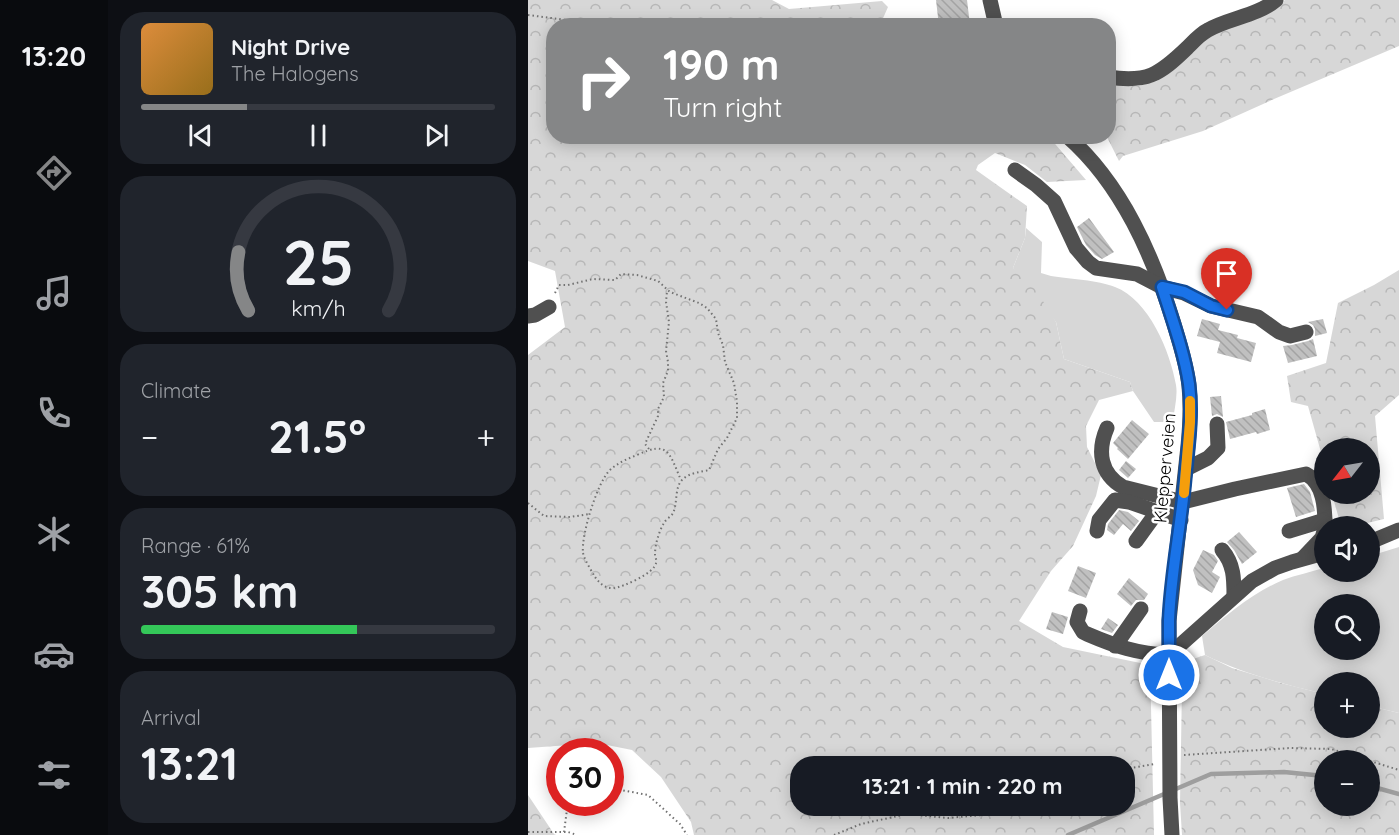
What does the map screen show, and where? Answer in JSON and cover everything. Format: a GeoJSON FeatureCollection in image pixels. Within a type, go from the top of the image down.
{"type":"FeatureCollection","features":[{"type":"Feature","properties":{"kind":"street"},"geometry":{"type":"LineString","coordinates":[[990,0],[994,18]]}},
{"type":"Feature","properties":{"kind":"street"},"geometry":{"type":"LineString","coordinates":[[1116,77],[1131,80],[1157,73],[1177,58],[1205,31],[1269,6],[1276,0]]}},
{"type":"Feature","properties":{"kind":"street","name":"Klepperveien"},"geometry":{"type":"LineString","coordinates":[[1076,144],[1095,164],[1121,201],[1148,252],[1162,287],[1182,352],[1189,385],[1190,422],[1170,610],[1172,835]]}},
{"type":"Feature","properties":{"kind":"street"},"geometry":{"type":"LineString","coordinates":[[1016,170],[1054,201],[1076,248],[1096,268],[1137,274],[1162,287],[1184,292],[1211,306],[1258,317],[1279,332],[1290,336],[1306,332]]}},
{"type":"Feature","properties":{"kind":"street"},"geometry":{"type":"LineString","coordinates":[[528,316],[535,315],[549,307]]}},
{"type":"Feature","properties":{"kind":"street"},"geometry":{"type":"LineString","coordinates":[[1186,469],[1208,458],[1218,448],[1217,424]]}},
{"type":"Feature","properties":{"kind":"street"},"geometry":{"type":"LineString","coordinates":[[1107,428],[1102,441],[1101,457],[1109,477],[1123,487],[1183,502],[1306,474],[1312,477],[1321,493],[1325,516]]}},
{"type":"Feature","properties":{"kind":"street"},"geometry":{"type":"LineString","coordinates":[[1097,531],[1100,520],[1115,500],[1129,502],[1181,520]]}},
{"type":"Feature","properties":{"kind":"street"},"geometry":{"type":"LineString","coordinates":[[1136,541],[1157,512]]}},
{"type":"Feature","properties":{"kind":"street"},"geometry":{"type":"LineString","coordinates":[[1289,531],[1314,528]]}},
{"type":"Feature","properties":{"kind":"street"},"geometry":{"type":"LineString","coordinates":[[1380,538],[1399,530]]}},
{"type":"Feature","properties":{"kind":"street"},"geometry":{"type":"LineString","coordinates":[[1303,558],[1314,546]]}},
{"type":"Feature","properties":{"kind":"street"},"geometry":{"type":"LineString","coordinates":[[1222,550],[1232,566],[1234,596]]}},
{"type":"Feature","properties":{"kind":"street"},"geometry":{"type":"LineString","coordinates":[[1080,611],[1077,622],[1083,632],[1126,650],[1151,655],[1169,655],[1252,581],[1275,568],[1314,555]]}},
{"type":"Feature","properties":{"kind":"street"},"geometry":{"type":"LineString","coordinates":[[1115,646],[1141,609]]}},
{"type":"Feature","properties":{"kind":"path"},"geometry":{"type":"LineString","coordinates":[[528,15],[551,18]]}},
{"type":"Feature","properties":{"kind":"path"},"geometry":{"type":"LineString","coordinates":[[549,307],[559,285],[593,279],[615,280],[621,274],[658,281],[670,292],[699,303],[714,315],[723,345],[725,362],[734,383],[738,402],[735,424],[718,450],[709,470],[681,480],[672,515],[664,522],[658,538],[654,568],[627,584],[614,588],[604,587],[597,580],[584,554],[584,537],[590,514],[607,473],[621,461],[649,449],[664,449],[670,455],[681,480]]}},
{"type":"Feature","properties":{"kind":"path"},"geometry":{"type":"LineString","coordinates":[[649,449],[645,444],[658,416],[664,391],[663,383],[668,371],[667,290]]}},
{"type":"Feature","properties":{"kind":"path"},"geometry":{"type":"LineString","coordinates":[[528,503],[544,516],[570,517],[590,514]]}},
{"type":"Feature","properties":{"kind":"path"},"geometry":{"type":"LineString","coordinates":[[1135,767],[1201,753],[1290,748],[1334,750]]}},
{"type":"Feature","properties":{"kind":"path"},"geometry":{"type":"LineString","coordinates":[[1380,764],[1399,770]]}},
{"type":"Feature","properties":{"kind":"path"},"geometry":{"type":"LineString","coordinates":[[624,791],[648,795],[680,824],[687,835]]}},
{"type":"Feature","properties":{"kind":"path"},"geometry":{"type":"LineString","coordinates":[[564,832],[566,816]]}},
{"type":"Feature","properties":{"kind":"path"},"geometry":{"type":"LineString","coordinates":[[834,835],[861,824],[894,816]]}},
{"type":"Feature","properties":{"kind":"path"},"geometry":{"type":"LineString","coordinates":[[931,816],[948,818],[971,816]]}},
{"type":"Feature","properties":{"kind":"path"},"geometry":{"type":"LineString","coordinates":[[528,832],[564,832],[577,835]]}},
{"type":"Feature","properties":{"kind":"green space"},"geometry":{"type":"Polygon","coordinates":[[[528,0],[772,0],[789,9],[882,1],[888,7],[883,18],[546,18],[546,144],[1055,144],[1086,180],[1047,182],[1025,165],[995,153],[978,165],[976,170],[1027,206],[1025,238],[1013,268],[1033,285],[1056,322],[1064,359],[1130,382],[1133,391],[1099,400],[1086,426],[1087,447],[1101,475],[1096,496],[1073,546],[1051,571],[1019,621],[1063,647],[1150,665],[1154,835],[694,835],[691,822],[661,777],[632,750],[624,748],[624,738],[546,738],[546,747],[528,748],[528,355],[565,327],[555,271],[528,261],[528,0]]]}},
{"type":"Feature","properties":{"kind":"green space"},"geometry":{"type":"Polygon","coordinates":[[[1285,0],[1399,0],[1399,46],[1203,131],[1123,156],[1119,161],[1110,144],[1116,144],[1116,84],[1138,86],[1157,81],[1215,33],[1276,7],[1285,0]]]}},
{"type":"Feature","properties":{"kind":"green space"},"geometry":{"type":"Polygon","coordinates":[[[1026,228],[1042,242],[1041,273],[1115,287],[1138,303],[1148,315],[1163,342],[1173,372],[1177,394],[1173,422],[1154,422],[1133,391],[1130,382],[1064,359],[1056,322],[1013,268],[1025,238],[1026,228]]]}},
{"type":"Feature","properties":{"kind":"green space"},"geometry":{"type":"Polygon","coordinates":[[[1399,270],[1399,395],[1375,416],[1377,438],[1317,438],[1308,406],[1291,402],[1287,376],[1326,363],[1338,303],[1399,270]]]}},
{"type":"Feature","properties":{"kind":"green space"},"geometry":{"type":"Polygon","coordinates":[[[1380,473],[1384,519],[1380,520],[1380,516],[1338,516],[1335,504],[1380,504],[1380,473]]]}},
{"type":"Feature","properties":{"kind":"green space"},"geometry":{"type":"Polygon","coordinates":[[[1399,547],[1399,713],[1380,708],[1380,672],[1314,672],[1314,691],[1249,673],[1205,655],[1202,636],[1261,591],[1314,571],[1314,582],[1380,582],[1380,553],[1399,547]]]}},
{"type":"Feature","properties":{"kind":"green space"},"geometry":{"type":"Polygon","coordinates":[[[1205,655],[1232,668],[1314,691],[1314,738],[1380,738],[1380,708],[1399,713],[1399,835],[1182,835],[1180,803],[1182,688],[1187,661],[1205,655]]]}},
{"type":"Feature","properties":{"kind":"green space"},"geometry":{"type":"Polygon","coordinates":[[[528,795],[554,834],[556,835],[528,835],[528,795]]]}},
{"type":"Feature","properties":{"kind":"building"},"geometry":{"type":"Polygon","coordinates":[[[936,0],[967,0],[969,18],[938,18],[936,0]]]}},
{"type":"Feature","properties":{"kind":"building"},"geometry":{"type":"Polygon","coordinates":[[[1089,218],[1114,252],[1102,259],[1086,245],[1077,227],[1089,218]]]}},
{"type":"Feature","properties":{"kind":"building"},"geometry":{"type":"Polygon","coordinates":[[[1202,319],[1220,324],[1218,330],[1256,343],[1251,362],[1217,353],[1220,342],[1197,336],[1202,319]]]}},
{"type":"Feature","properties":{"kind":"building"},"geometry":{"type":"Polygon","coordinates":[[[1323,319],[1327,333],[1315,336],[1313,325],[1308,322],[1323,319]]]}},
{"type":"Feature","properties":{"kind":"building"},"geometry":{"type":"Polygon","coordinates":[[[1313,339],[1317,356],[1288,363],[1283,346],[1313,339]]]}},
{"type":"Feature","properties":{"kind":"building"},"geometry":{"type":"Polygon","coordinates":[[[1221,396],[1223,417],[1217,414],[1212,416],[1210,397],[1221,396]]]}},
{"type":"Feature","properties":{"kind":"building"},"geometry":{"type":"Polygon","coordinates":[[[1265,409],[1270,430],[1230,439],[1226,422],[1265,409]]]}},
{"type":"Feature","properties":{"kind":"building"},"geometry":{"type":"Polygon","coordinates":[[[1132,420],[1149,434],[1128,459],[1113,443],[1132,420]]]}},
{"type":"Feature","properties":{"kind":"building"},"geometry":{"type":"Polygon","coordinates":[[[1126,461],[1136,469],[1128,478],[1119,470],[1126,461]]]}},
{"type":"Feature","properties":{"kind":"building"},"geometry":{"type":"Polygon","coordinates":[[[1304,484],[1310,492],[1315,511],[1296,517],[1287,488],[1304,484]]]}},
{"type":"Feature","properties":{"kind":"building"},"geometry":{"type":"Polygon","coordinates":[[[1119,510],[1128,512],[1139,521],[1131,531],[1123,524],[1114,535],[1107,530],[1108,524],[1119,510]]]}},
{"type":"Feature","properties":{"kind":"building"},"geometry":{"type":"Polygon","coordinates":[[[1239,532],[1257,552],[1242,564],[1227,542],[1239,532]]]}},
{"type":"Feature","properties":{"kind":"building"},"geometry":{"type":"Polygon","coordinates":[[[1203,550],[1214,555],[1218,561],[1212,572],[1220,577],[1212,593],[1198,585],[1193,570],[1203,550]]]}},
{"type":"Feature","properties":{"kind":"building"},"geometry":{"type":"Polygon","coordinates":[[[1078,566],[1096,573],[1086,598],[1068,591],[1078,566]]]}},
{"type":"Feature","properties":{"kind":"building"},"geometry":{"type":"Polygon","coordinates":[[[1129,578],[1148,594],[1144,600],[1136,600],[1131,606],[1117,594],[1129,578]]]}},
{"type":"Feature","properties":{"kind":"building"},"geometry":{"type":"Polygon","coordinates":[[[1052,612],[1068,617],[1063,634],[1046,629],[1052,612]]]}},
{"type":"Feature","properties":{"kind":"building"},"geometry":{"type":"Polygon","coordinates":[[[1108,618],[1118,625],[1112,633],[1101,629],[1108,618]]]}},
{"type":"Feature","properties":{"kind":"waterway"},"geometry":{"type":"LineString","coordinates":[[1068,835],[1211,774],[1284,772],[1314,775]]}},
{"type":"Feature","properties":{"kind":"waterway"},"geometry":{"type":"LineString","coordinates":[[1380,789],[1399,794]]}},
{"type":"Feature","properties":{"kind":"slow traffic"},"geometry":{"type":"LineString","coordinates":[[1184,493],[1190,401]]}},
{"type":"Feature","properties":{"kind":"route"},"geometry":{"type":"LineString","coordinates":[[1169,675],[1169,621],[1183,502],[1190,404],[1185,363],[1162,287],[1184,292],[1211,306],[1227,310]]}}]}
